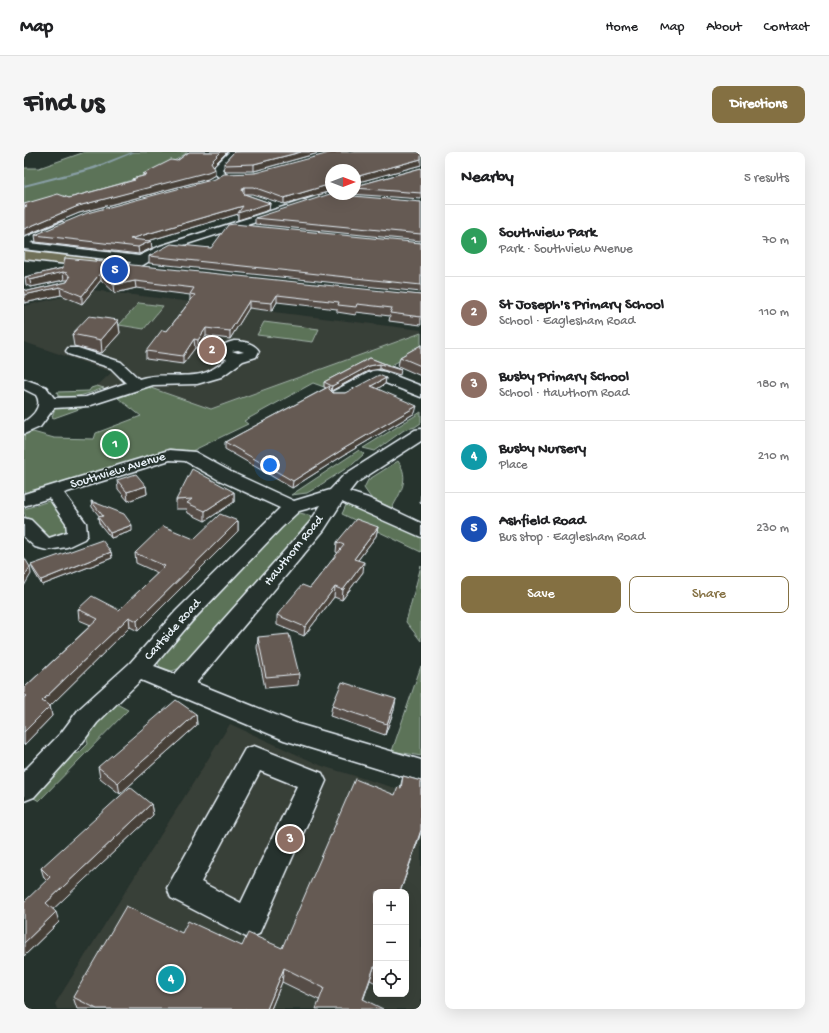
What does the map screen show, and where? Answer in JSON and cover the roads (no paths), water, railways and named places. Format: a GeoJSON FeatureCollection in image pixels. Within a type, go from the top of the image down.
{"type":"FeatureCollection","features":[{"type":"Feature","properties":{"kind":"main road"},"geometry":{"type":"LineString","coordinates":[[24,255],[77,256],[141,265]]}},
{"type":"Feature","properties":{"kind":"street"},"geometry":{"type":"LineString","coordinates":[[212,182],[227,176],[217,169],[234,152]]}},
{"type":"Feature","properties":{"kind":"street"},"geometry":{"type":"LineString","coordinates":[[141,265],[164,248],[284,210],[325,199]]}},
{"type":"Feature","properties":{"kind":"street"},"geometry":{"type":"LineString","coordinates":[[270,205],[284,210]]}},
{"type":"Feature","properties":{"kind":"street"},"geometry":{"type":"LineString","coordinates":[[24,242],[68,222]]}},
{"type":"Feature","properties":{"kind":"street"},"geometry":{"type":"LineString","coordinates":[[232,226],[262,230]]}},
{"type":"Feature","properties":{"kind":"street"},"geometry":{"type":"LineString","coordinates":[[24,246],[77,256]]}},
{"type":"Feature","properties":{"kind":"street"},"geometry":{"type":"LineString","coordinates":[[73,351],[116,365],[136,384]]}},
{"type":"Feature","properties":{"kind":"street"},"geometry":{"type":"LineString","coordinates":[[46,403],[74,403],[88,401],[151,380],[197,379],[216,374],[238,358]]}},
{"type":"Feature","properties":{"kind":"street"},"geometry":{"type":"LineString","coordinates":[[338,395],[374,375],[380,375],[421,392]]}},
{"type":"Feature","properties":{"kind":"street"},"geometry":{"type":"LineString","coordinates":[[24,384],[46,396],[46,403],[38,421],[31,427],[24,429]]}},
{"type":"Feature","properties":{"kind":"street","name":"Hawthorn Road"},"geometry":{"type":"LineString","coordinates":[[180,685],[317,526],[337,494],[350,480],[421,434]]}},
{"type":"Feature","properties":{"kind":"street","name":"Southview Avenue"},"geometry":{"type":"LineString","coordinates":[[24,500],[169,455],[189,456],[225,476],[292,507]]}},
{"type":"Feature","properties":{"kind":"street","name":"Southview Avenue"},"geometry":{"type":"LineString","coordinates":[[24,524],[36,540],[48,545],[64,542],[77,534],[76,523],[53,492]]}},
{"type":"Feature","properties":{"kind":"street"},"geometry":{"type":"LineString","coordinates":[[337,494],[361,502],[421,530]]}},
{"type":"Feature","properties":{"kind":"street","name":"Cartside Road"},"geometry":{"type":"LineString","coordinates":[[24,790],[70,740],[88,716],[138,669],[184,616],[292,507],[337,494]]}},
{"type":"Feature","properties":{"kind":"street"},"geometry":{"type":"LineString","coordinates":[[138,669],[180,685],[293,733],[421,771]]}},
{"type":"Feature","properties":{"kind":"street"},"geometry":{"type":"LineString","coordinates":[[254,757],[313,781],[248,923],[182,888],[254,757]]}},
{"type":"Feature","properties":{"kind":"waterway"},"geometry":{"type":"LineString","coordinates":[[24,186],[94,168],[134,152]]}},
{"type":"Feature","properties":{"kind":"place","name":"Ashfield Road"},"geometry":{"type":"Point","coordinates":[115,270]}},
{"type":"Feature","properties":{"kind":"place","name":"St Joseph's Primary School"},"geometry":{"type":"Point","coordinates":[212,350]}},
{"type":"Feature","properties":{"kind":"place","name":"Southview Park"},"geometry":{"type":"Point","coordinates":[115,444]}},
{"type":"Feature","properties":{"kind":"place","name":"Busby Primary School"},"geometry":{"type":"Point","coordinates":[290,839]}},
{"type":"Feature","properties":{"kind":"place","name":"Busby Nursery"},"geometry":{"type":"Point","coordinates":[171,979]}}]}
